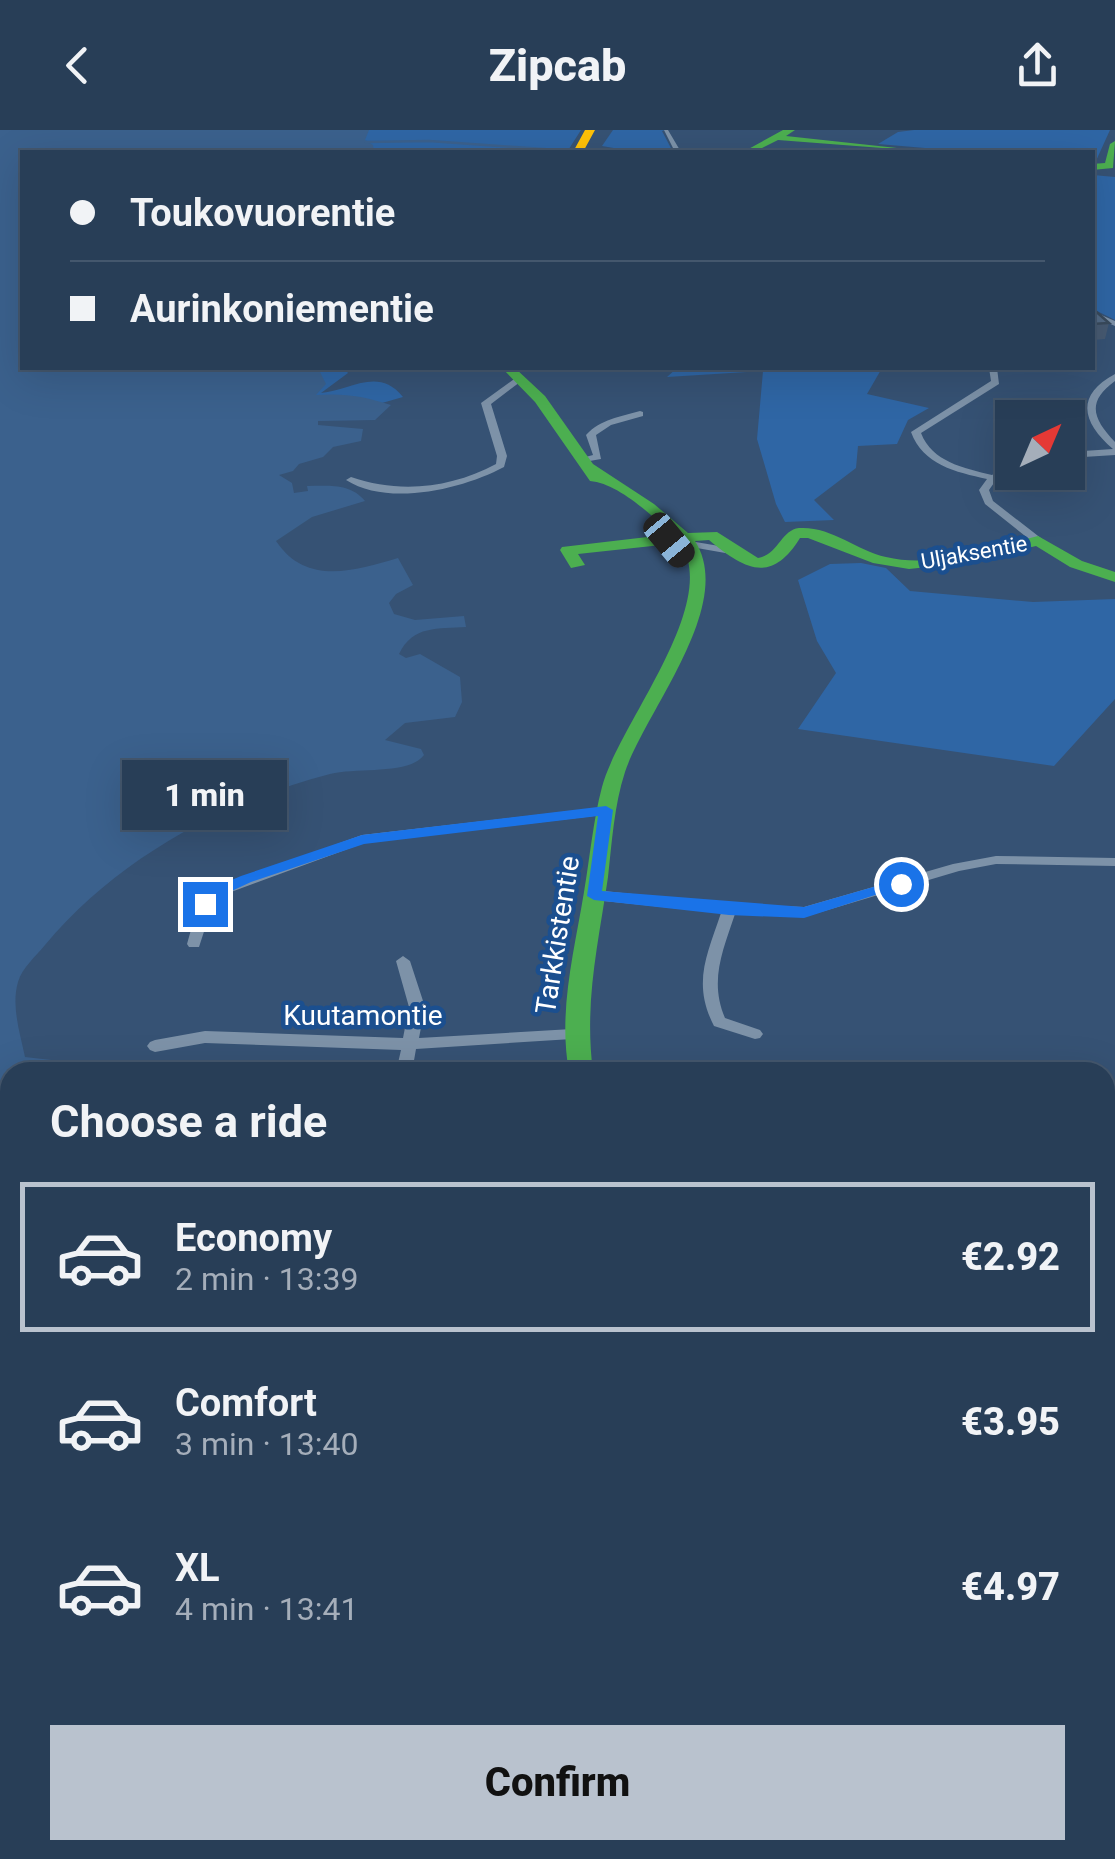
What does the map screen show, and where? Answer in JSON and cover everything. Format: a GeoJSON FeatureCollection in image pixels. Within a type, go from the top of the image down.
{"type":"FeatureCollection","features":[{"type":"Feature","properties":{"kind":"street"},"geometry":{"type":"LineString","coordinates":[[752,150],[785,134],[913,150]]}},
{"type":"Feature","properties":{"kind":"street"},"geometry":{"type":"LineString","coordinates":[[1099,167],[1115,144]]}},
{"type":"Feature","properties":{"kind":"street"},"geometry":{"type":"LineString","coordinates":[[993,370],[996,382],[916,432],[918,444],[929,456],[993,478],[984,490],[989,502],[1038,541]]}},
{"type":"Feature","properties":{"kind":"street"},"geometry":{"type":"LineString","coordinates":[[350,480],[367,490],[383,492],[473,479],[489,473],[501,465],[502,456],[486,403],[514,373]]}},
{"type":"Feature","properties":{"kind":"street","name":"Tarkkistentie"},"geometry":{"type":"LineString","coordinates":[[514,373],[540,400],[584,464],[679,540],[694,586],[685,634],[622,753],[606,810],[594,896],[574,984],[572,1034],[579,1062]]}},
{"type":"Feature","properties":{"kind":"street"},"geometry":{"type":"LineString","coordinates":[[1085,452],[1115,449],[1090,414],[1089,404],[1096,390],[1115,377]]}},
{"type":"Feature","properties":{"kind":"street"},"geometry":{"type":"LineString","coordinates":[[584,464],[598,457],[591,435],[597,428],[605,422],[640,414]]}},
{"type":"Feature","properties":{"kind":"street","name":"Uljaksentie"},"geometry":{"type":"LineString","coordinates":[[679,540],[712,535],[754,564],[771,564],[784,556],[795,533],[812,531],[873,559],[912,564],[1038,541],[1076,564],[1115,577]]}},
{"type":"Feature","properties":{"kind":"street"},"geometry":{"type":"LineString","coordinates":[[577,565],[568,550],[679,540]]}},
{"type":"Feature","properties":{"kind":"street"},"geometry":{"type":"LineString","coordinates":[[194,944],[205,904],[218,892],[362,839],[606,810]]}},
{"type":"Feature","properties":{"kind":"street"},"geometry":{"type":"LineString","coordinates":[[594,896],[729,910],[804,912],[958,867],[996,860],[1115,862]]}},
{"type":"Feature","properties":{"kind":"street"},"geometry":{"type":"LineString","coordinates":[[729,910],[708,980],[708,1000],[719,1022],[754,1034]]}},
{"type":"Feature","properties":{"kind":"street"},"geometry":{"type":"LineString","coordinates":[[403,961],[417,1007],[407,1062]]}},
{"type":"Feature","properties":{"kind":"street","name":"Kuutamontie"},"geometry":{"type":"LineString","coordinates":[[155,1046],[204,1037],[354,1045],[572,1034]]}},
{"type":"Feature","properties":{"kind":"shaded area"},"geometry":{"type":"Polygon","coordinates":[[[0,130],[581,130],[568,150],[20,150],[20,370],[346,370],[348,373],[321,393],[374,382],[384,383],[403,397],[375,405],[0,403],[0,130]]]}},
{"type":"Feature","properties":{"kind":"shaded area"},"geometry":{"type":"Polygon","coordinates":[[[0,130],[369,130],[365,140],[374,150],[20,150],[20,370],[319,370],[326,384],[316,395],[354,396],[391,405],[375,420],[318,421],[318,425],[363,429],[361,441],[333,447],[323,457],[279,475],[292,483],[294,493],[308,491],[307,486],[339,487],[353,491],[365,501],[312,517],[276,541],[288,555],[316,570],[348,570],[398,558],[413,585],[389,603],[394,614],[415,620],[464,616],[466,627],[419,633],[399,654],[406,658],[420,654],[460,677],[462,702],[455,717],[405,723],[385,740],[421,749],[424,755],[407,765],[330,774],[250,800],[138,860],[73,914],[30,962],[18,982],[15,1000],[25,1057],[69,1062],[0,1062],[0,130]]]}},
{"type":"Feature","properties":{"kind":"shaded area"},"geometry":{"type":"Polygon","coordinates":[[[613,130],[666,130],[662,131],[672,150],[625,150],[602,146],[613,130]]]}},
{"type":"Feature","properties":{"kind":"shaded area"},"geometry":{"type":"Polygon","coordinates":[[[1110,130],[1095,163],[1095,150],[948,150],[878,144],[898,132],[1110,130]]]}},
{"type":"Feature","properties":{"kind":"shaded area"},"geometry":{"type":"Polygon","coordinates":[[[1095,175],[1115,177],[1115,320],[1095,310],[1095,175]]]}},
{"type":"Feature","properties":{"kind":"shaded area"},"geometry":{"type":"Polygon","coordinates":[[[675,370],[881,370],[867,394],[929,408],[908,420],[897,444],[858,446],[856,468],[814,500],[834,520],[785,522],[757,439],[763,371],[667,377],[675,370]]]}},
{"type":"Feature","properties":{"kind":"shaded area"},"geometry":{"type":"Polygon","coordinates":[[[861,563],[886,568],[910,591],[1033,602],[1115,599],[1115,699],[1054,766],[798,729],[836,673],[817,641],[798,580],[830,564],[861,563]]]}},
{"type":"Feature","properties":{"kind":"building"},"geometry":{"type":"Polygon","coordinates":[[[1095,311],[1109,323],[1095,324],[1095,311]]]}},
{"type":"Feature","properties":{"kind":"waterway"},"geometry":{"type":"LineString","coordinates":[[366,142],[429,141],[557,150]]}},
{"type":"Feature","properties":{"kind":"traffic: fast"},"geometry":{"type":"LineString","coordinates":[[752,150],[790,130]]}},
{"type":"Feature","properties":{"kind":"traffic: fast"},"geometry":{"type":"LineString","coordinates":[[780,138],[908,150]]}},
{"type":"Feature","properties":{"kind":"traffic: fast"},"geometry":{"type":"LineString","coordinates":[[1095,167],[1109,166],[1115,144]]}},
{"type":"Feature","properties":{"kind":"traffic: fast"},"geometry":{"type":"LineString","coordinates":[[510,370],[540,399],[595,478]]}},
{"type":"Feature","properties":{"kind":"traffic: fast"},"geometry":{"type":"LineString","coordinates":[[579,1062],[576,1026],[579,981],[612,786],[625,749],[683,636],[699,582],[697,559],[679,532],[649,507],[587,467]]}},
{"type":"Feature","properties":{"kind":"traffic: fast"},"geometry":{"type":"LineString","coordinates":[[577,565],[568,550],[712,535],[747,560],[767,563],[785,549],[795,533],[808,533],[832,539],[878,560],[909,564],[965,558],[1038,541],[1076,564],[1115,577]]}},
{"type":"Feature","properties":{"kind":"traffic: slow"},"geometry":{"type":"LineString","coordinates":[[579,150],[590,130]]}},
{"type":"Feature","properties":{"kind":"route"},"geometry":{"type":"LineString","coordinates":[[205,904],[218,892],[246,879],[362,839],[606,810],[594,896],[729,910],[804,912],[901,884]]}}]}
